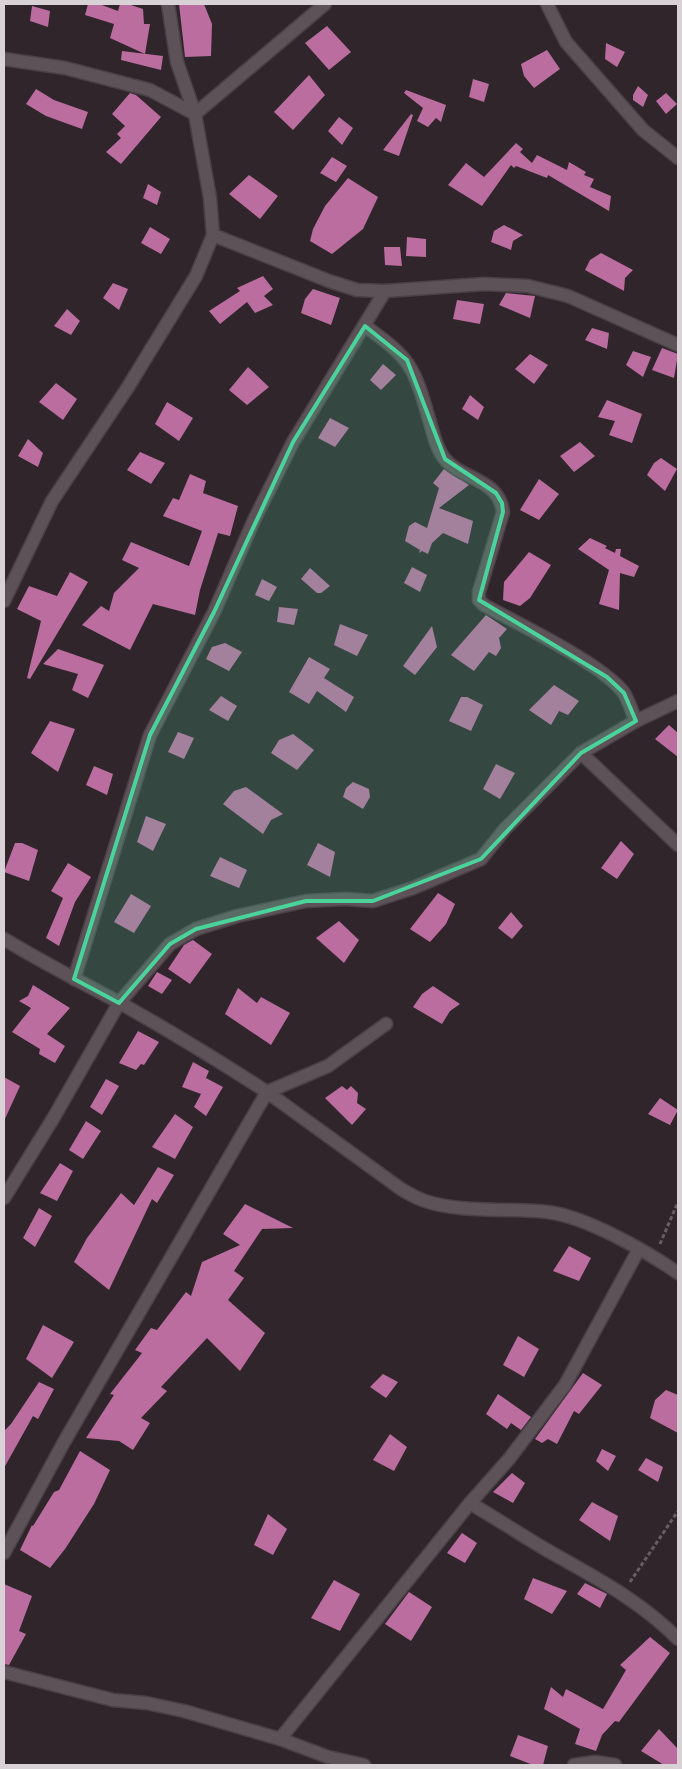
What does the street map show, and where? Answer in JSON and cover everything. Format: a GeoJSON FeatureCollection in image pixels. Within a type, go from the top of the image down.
{"type":"FeatureCollection","features":[{"type":"Feature","properties":{"kind":"street"},"geometry":{"type":"LineString","coordinates":[[4,601],[52,502],[128,387],[196,276],[214,235],[210,198],[195,114],[177,62],[168,4]]}},
{"type":"Feature","properties":{"kind":"street"},"geometry":{"type":"LineString","coordinates":[[195,114],[325,4]]}},
{"type":"Feature","properties":{"kind":"street"},"geometry":{"type":"LineString","coordinates":[[547,4],[566,42],[644,130],[678,158]]}},
{"type":"Feature","properties":{"kind":"street"},"geometry":{"type":"LineString","coordinates":[[4,59],[66,68],[150,90],[195,114]]}},
{"type":"Feature","properties":{"kind":"street"},"geometry":{"type":"LineString","coordinates":[[214,235],[329,282],[357,290],[385,291],[484,284],[528,286],[568,296],[678,345]]}},
{"type":"Feature","properties":{"kind":"street"},"geometry":{"type":"LineString","coordinates":[[74,979],[150,735],[214,612],[254,520],[293,442],[385,291]]}},
{"type":"Feature","properties":{"kind":"street"},"geometry":{"type":"LineString","coordinates":[[365,326],[394,346],[408,360],[418,380],[434,433],[445,459],[496,493],[502,503],[503,512],[479,592],[479,600],[484,606],[569,652],[607,677],[624,693],[636,721]]}},
{"type":"Feature","properties":{"kind":"street"},"geometry":{"type":"LineString","coordinates":[[4,1198],[54,1117],[119,1003],[170,944],[196,929],[237,916],[306,901],[345,898],[373,901],[413,888],[481,859],[505,829],[581,753],[636,721],[678,700]]}},
{"type":"Feature","properties":{"kind":"street"},"geometry":{"type":"LineString","coordinates":[[581,753],[678,846]]}},
{"type":"Feature","properties":{"kind":"street"},"geometry":{"type":"LineString","coordinates":[[4,938],[211,1056],[267,1092],[401,1189],[425,1201],[510,1212],[547,1212],[578,1220],[655,1256],[678,1273]]}},
{"type":"Feature","properties":{"kind":"street"},"geometry":{"type":"LineString","coordinates":[[4,1553],[68,1434],[267,1092],[328,1066],[386,1024]]}},
{"type":"Feature","properties":{"kind":"street"},"geometry":{"type":"LineString","coordinates":[[280,1739],[470,1502],[508,1459],[565,1385],[639,1249]]}},
{"type":"Feature","properties":{"kind":"street"},"geometry":{"type":"LineString","coordinates":[[470,1502],[623,1593],[663,1623],[678,1639]]}},
{"type":"Feature","properties":{"kind":"street"},"geometry":{"type":"LineString","coordinates":[[4,1672],[113,1700],[146,1703],[184,1711],[280,1739],[328,1757],[364,1765]]}},
{"type":"Feature","properties":{"kind":"street"},"geometry":{"type":"LineString","coordinates":[[574,1765],[595,1762],[616,1765]]}},
{"type":"Feature","properties":{"kind":"path"},"geometry":{"type":"LineString","coordinates":[[655,1256],[678,1202]]}},
{"type":"Feature","properties":{"kind":"path"},"geometry":{"type":"LineString","coordinates":[[623,1593],[678,1511]]}},
{"type":"Feature","properties":{"kind":"highlighted area"},"geometry":{"type":"Polygon","coordinates":[[[365,326],[407,360],[445,459],[496,493],[502,503],[503,512],[479,600],[607,677],[624,693],[636,721],[581,753],[481,859],[373,901],[306,901],[196,929],[170,944],[119,1003],[74,979],[150,735],[214,612],[293,442],[365,326]]]}},
{"type":"Feature","properties":{"kind":"building"},"geometry":{"type":"Polygon","coordinates":[[[88,4],[99,4],[118,11],[120,4],[128,4],[143,9],[144,24],[150,24],[145,54],[110,38],[114,24],[85,15],[88,4]]]}},
{"type":"Feature","properties":{"kind":"building"},"geometry":{"type":"Polygon","coordinates":[[[179,4],[204,4],[212,24],[211,56],[185,57],[179,4]]]}},
{"type":"Feature","properties":{"kind":"building"},"geometry":{"type":"Polygon","coordinates":[[[32,6],[50,11],[48,27],[30,21],[32,6]]]}},
{"type":"Feature","properties":{"kind":"building"},"geometry":{"type":"Polygon","coordinates":[[[327,26],[351,52],[329,70],[305,43],[327,26]]]}},
{"type":"Feature","properties":{"kind":"building"},"geometry":{"type":"Polygon","coordinates":[[[606,43],[625,52],[617,67],[605,59],[606,43]]]}},
{"type":"Feature","properties":{"kind":"building"},"geometry":{"type":"Polygon","coordinates":[[[547,50],[560,69],[534,88],[524,76],[521,64],[547,50]]]}},
{"type":"Feature","properties":{"kind":"building"},"geometry":{"type":"Polygon","coordinates":[[[122,51],[163,56],[161,70],[121,60],[122,51]]]}},
{"type":"Feature","properties":{"kind":"building"},"geometry":{"type":"Polygon","coordinates":[[[309,75],[325,95],[293,130],[274,112],[309,75]]]}},
{"type":"Feature","properties":{"kind":"building"},"geometry":{"type":"Polygon","coordinates":[[[473,79],[489,84],[484,102],[469,97],[473,79]]]}},
{"type":"Feature","properties":{"kind":"building"},"geometry":{"type":"Polygon","coordinates":[[[638,86],[648,95],[643,107],[633,100],[633,95],[638,86]]]}},
{"type":"Feature","properties":{"kind":"building"},"geometry":{"type":"Polygon","coordinates":[[[36,89],[54,100],[88,112],[82,129],[46,116],[26,104],[36,89]]]}},
{"type":"Feature","properties":{"kind":"building"},"geometry":{"type":"Polygon","coordinates":[[[406,90],[446,105],[441,122],[436,118],[428,127],[417,121],[423,108],[404,93],[406,90]]]}},
{"type":"Feature","properties":{"kind":"building"},"geometry":{"type":"Polygon","coordinates":[[[130,93],[136,95],[161,117],[121,164],[106,152],[121,138],[117,134],[125,126],[112,114],[130,93]]]}},
{"type":"Feature","properties":{"kind":"building"},"geometry":{"type":"Polygon","coordinates":[[[666,93],[677,104],[666,114],[656,101],[666,93]]]}},
{"type":"Feature","properties":{"kind":"building"},"geometry":{"type":"Polygon","coordinates":[[[411,114],[413,115],[399,156],[383,150],[411,114]]]}},
{"type":"Feature","properties":{"kind":"building"},"geometry":{"type":"Polygon","coordinates":[[[339,117],[353,128],[342,145],[328,131],[339,117]]]}},
{"type":"Feature","properties":{"kind":"building"},"geometry":{"type":"Polygon","coordinates":[[[516,143],[523,149],[520,152],[532,163],[537,155],[567,170],[569,162],[586,172],[584,175],[594,179],[590,187],[611,196],[609,211],[548,175],[547,178],[516,166],[514,168],[511,165],[482,206],[448,185],[466,163],[484,177],[516,143]]]}},
{"type":"Feature","properties":{"kind":"building"},"geometry":{"type":"Polygon","coordinates":[[[332,157],[347,166],[336,182],[320,173],[332,157]]]}},
{"type":"Feature","properties":{"kind":"building"},"geometry":{"type":"Polygon","coordinates":[[[249,175],[278,196],[260,219],[229,194],[249,175]]]}},
{"type":"Feature","properties":{"kind":"building"},"geometry":{"type":"Polygon","coordinates":[[[348,178],[378,197],[363,229],[332,254],[310,241],[313,229],[325,206],[348,178]]]}},
{"type":"Feature","properties":{"kind":"building"},"geometry":{"type":"Polygon","coordinates":[[[148,184],[161,192],[157,205],[143,198],[148,184]]]}},
{"type":"Feature","properties":{"kind":"building"},"geometry":{"type":"Polygon","coordinates":[[[504,225],[523,235],[513,241],[511,250],[491,242],[494,231],[504,225]]]}},
{"type":"Feature","properties":{"kind":"building"},"geometry":{"type":"Polygon","coordinates":[[[150,227],[170,239],[161,254],[141,243],[150,227]]]}},
{"type":"Feature","properties":{"kind":"building"},"geometry":{"type":"Polygon","coordinates":[[[407,237],[426,239],[426,257],[406,256],[407,237]]]}},
{"type":"Feature","properties":{"kind":"building"},"geometry":{"type":"Polygon","coordinates":[[[384,247],[400,247],[402,266],[385,265],[384,247]]]}},
{"type":"Feature","properties":{"kind":"building"},"geometry":{"type":"Polygon","coordinates":[[[601,253],[633,270],[625,278],[624,291],[585,270],[590,260],[601,253]]]}},
{"type":"Feature","properties":{"kind":"building"},"geometry":{"type":"Polygon","coordinates":[[[263,276],[273,289],[264,296],[273,305],[255,313],[247,302],[220,324],[209,311],[240,291],[237,288],[263,276]]]}},
{"type":"Feature","properties":{"kind":"building"},"geometry":{"type":"Polygon","coordinates":[[[113,283],[128,289],[119,310],[103,298],[113,283]]]}},
{"type":"Feature","properties":{"kind":"building"},"geometry":{"type":"Polygon","coordinates":[[[313,289],[340,298],[331,325],[301,313],[305,299],[313,289]]]}},
{"type":"Feature","properties":{"kind":"building"},"geometry":{"type":"Polygon","coordinates":[[[506,293],[535,296],[530,318],[499,305],[506,293]]]}},
{"type":"Feature","properties":{"kind":"building"},"geometry":{"type":"Polygon","coordinates":[[[457,300],[484,304],[480,324],[453,319],[457,300]]]}},
{"type":"Feature","properties":{"kind":"building"},"geometry":{"type":"Polygon","coordinates":[[[67,309],[80,321],[71,335],[54,326],[67,309]]]}},
{"type":"Feature","properties":{"kind":"building"},"geometry":{"type":"Polygon","coordinates":[[[592,328],[609,333],[607,349],[585,340],[592,328]]]}},
{"type":"Feature","properties":{"kind":"building"},"geometry":{"type":"Polygon","coordinates":[[[662,348],[678,354],[674,378],[652,370],[662,348]]]}},
{"type":"Feature","properties":{"kind":"building"},"geometry":{"type":"Polygon","coordinates":[[[633,351],[651,357],[643,377],[626,365],[633,351]]]}},
{"type":"Feature","properties":{"kind":"building"},"geometry":{"type":"Polygon","coordinates":[[[530,354],[548,365],[534,384],[515,369],[530,354]]]}},
{"type":"Feature","properties":{"kind":"building"},"geometry":{"type":"Polygon","coordinates":[[[383,364],[396,375],[381,390],[370,380],[383,364]]]}},
{"type":"Feature","properties":{"kind":"building"},"geometry":{"type":"Polygon","coordinates":[[[248,367],[269,387],[247,405],[229,390],[248,367]]]}},
{"type":"Feature","properties":{"kind":"building"},"geometry":{"type":"Polygon","coordinates":[[[56,383],[77,399],[63,420],[39,402],[56,383]]]}},
{"type":"Feature","properties":{"kind":"building"},"geometry":{"type":"Polygon","coordinates":[[[470,395],[484,407],[478,420],[462,409],[470,395]]]}},
{"type":"Feature","properties":{"kind":"building"},"geometry":{"type":"Polygon","coordinates":[[[607,400],[642,414],[632,443],[609,435],[615,421],[598,417],[607,400]]]}},
{"type":"Feature","properties":{"kind":"building"},"geometry":{"type":"Polygon","coordinates":[[[167,402],[193,418],[179,441],[155,424],[167,402]]]}},
{"type":"Feature","properties":{"kind":"building"},"geometry":{"type":"Polygon","coordinates":[[[330,418],[349,428],[335,447],[318,438],[330,418]]]}},
{"type":"Feature","properties":{"kind":"building"},"geometry":{"type":"Polygon","coordinates":[[[28,439],[43,453],[38,467],[18,456],[28,439]]]}},
{"type":"Feature","properties":{"kind":"building"},"geometry":{"type":"Polygon","coordinates":[[[580,442],[595,456],[574,472],[560,456],[580,442]]]}},
{"type":"Feature","properties":{"kind":"building"},"geometry":{"type":"Polygon","coordinates":[[[140,452],[165,463],[151,484],[127,470],[140,452]]]}},
{"type":"Feature","properties":{"kind":"building"},"geometry":{"type":"Polygon","coordinates":[[[661,458],[677,469],[665,491],[647,475],[654,463],[661,458]]]}},
{"type":"Feature","properties":{"kind":"building"},"geometry":{"type":"Polygon","coordinates":[[[444,469],[469,485],[439,508],[473,521],[468,544],[443,533],[432,543],[428,554],[422,551],[419,553],[420,550],[405,541],[409,526],[415,522],[427,528],[439,488],[433,483],[444,469]]]}},
{"type":"Feature","properties":{"kind":"building"},"geometry":{"type":"Polygon","coordinates":[[[190,474],[206,481],[203,493],[238,506],[230,536],[218,533],[200,590],[195,615],[153,604],[130,650],[82,625],[101,606],[109,611],[114,593],[139,568],[122,560],[131,542],[189,566],[202,531],[163,516],[173,498],[179,500],[190,474]]]}},
{"type":"Feature","properties":{"kind":"building"},"geometry":{"type":"Polygon","coordinates":[[[539,479],[559,494],[539,520],[520,510],[539,479]]]}},
{"type":"Feature","properties":{"kind":"building"},"geometry":{"type":"Polygon","coordinates":[[[590,538],[607,546],[605,548],[615,553],[616,549],[621,549],[620,556],[639,566],[634,577],[620,573],[619,610],[599,604],[609,570],[578,549],[590,538]]]}},
{"type":"Feature","properties":{"kind":"building"},"geometry":{"type":"Polygon","coordinates":[[[529,552],[551,565],[530,598],[520,606],[503,600],[504,582],[529,552]]]}},
{"type":"Feature","properties":{"kind":"building"},"geometry":{"type":"Polygon","coordinates":[[[412,567],[427,575],[420,592],[404,583],[412,567]]]}},
{"type":"Feature","properties":{"kind":"building"},"geometry":{"type":"Polygon","coordinates":[[[310,568],[330,586],[321,593],[317,593],[301,579],[310,568]]]}},
{"type":"Feature","properties":{"kind":"building"},"geometry":{"type":"Polygon","coordinates":[[[70,572],[88,582],[30,679],[27,678],[41,621],[17,609],[29,586],[57,596],[70,572]]]}},
{"type":"Feature","properties":{"kind":"building"},"geometry":{"type":"Polygon","coordinates":[[[262,579],[277,587],[269,601],[255,595],[262,579]]]}},
{"type":"Feature","properties":{"kind":"building"},"geometry":{"type":"Polygon","coordinates":[[[279,607],[298,609],[294,625],[277,622],[279,607]]]}},
{"type":"Feature","properties":{"kind":"building"},"geometry":{"type":"Polygon","coordinates":[[[486,615],[507,629],[499,638],[501,648],[496,656],[489,652],[474,671],[451,655],[486,615]]]}},
{"type":"Feature","properties":{"kind":"building"},"geometry":{"type":"Polygon","coordinates":[[[340,624],[368,635],[357,656],[334,645],[340,624]]]}},
{"type":"Feature","properties":{"kind":"building"},"geometry":{"type":"Polygon","coordinates":[[[432,626],[437,647],[415,675],[403,666],[432,626]]]}},
{"type":"Feature","properties":{"kind":"building"},"geometry":{"type":"Polygon","coordinates":[[[225,643],[242,652],[229,671],[206,659],[212,647],[225,643]]]}},
{"type":"Feature","properties":{"kind":"building"},"geometry":{"type":"Polygon","coordinates":[[[58,649],[104,665],[88,698],[72,690],[78,674],[43,664],[58,649]]]}},
{"type":"Feature","properties":{"kind":"building"},"geometry":{"type":"Polygon","coordinates":[[[309,657],[330,669],[324,678],[354,697],[346,712],[317,691],[309,704],[289,692],[309,657]]]}},
{"type":"Feature","properties":{"kind":"building"},"geometry":{"type":"Polygon","coordinates":[[[554,685],[579,701],[568,715],[559,711],[551,725],[529,710],[554,685]]]}},
{"type":"Feature","properties":{"kind":"building"},"geometry":{"type":"Polygon","coordinates":[[[221,696],[237,706],[228,721],[209,710],[221,696]]]}},
{"type":"Feature","properties":{"kind":"building"},"geometry":{"type":"Polygon","coordinates":[[[461,697],[467,697],[483,705],[471,731],[449,721],[461,697]]]}},
{"type":"Feature","properties":{"kind":"building"},"geometry":{"type":"Polygon","coordinates":[[[50,721],[75,729],[58,772],[31,753],[50,721]]]}},
{"type":"Feature","properties":{"kind":"building"},"geometry":{"type":"Polygon","coordinates":[[[669,725],[678,733],[678,757],[655,739],[669,725]]]}},
{"type":"Feature","properties":{"kind":"building"},"geometry":{"type":"Polygon","coordinates":[[[178,732],[194,738],[184,759],[168,752],[178,732]]]}},
{"type":"Feature","properties":{"kind":"building"},"geometry":{"type":"Polygon","coordinates":[[[293,734],[314,750],[297,770],[271,753],[279,740],[293,734]]]}},
{"type":"Feature","properties":{"kind":"building"},"geometry":{"type":"Polygon","coordinates":[[[496,764],[515,773],[500,799],[483,789],[496,764]]]}},
{"type":"Feature","properties":{"kind":"building"},"geometry":{"type":"Polygon","coordinates":[[[94,766],[113,774],[107,795],[86,785],[94,766]]]}},
{"type":"Feature","properties":{"kind":"building"},"geometry":{"type":"Polygon","coordinates":[[[353,782],[369,789],[370,797],[363,809],[343,797],[346,788],[353,782]]]}},
{"type":"Feature","properties":{"kind":"building"},"geometry":{"type":"Polygon","coordinates":[[[246,787],[283,814],[271,820],[263,834],[223,804],[234,791],[246,787]]]}},
{"type":"Feature","properties":{"kind":"building"},"geometry":{"type":"Polygon","coordinates":[[[146,816],[166,824],[153,851],[137,842],[146,816]]]}},
{"type":"Feature","properties":{"kind":"building"},"geometry":{"type":"Polygon","coordinates":[[[621,841],[634,854],[617,879],[601,868],[621,841]]]}},
{"type":"Feature","properties":{"kind":"building"},"geometry":{"type":"Polygon","coordinates":[[[15,843],[22,843],[38,850],[29,881],[4,872],[15,843]]]}},
{"type":"Feature","properties":{"kind":"building"},"geometry":{"type":"Polygon","coordinates":[[[318,843],[335,852],[330,877],[307,865],[318,843]]]}},
{"type":"Feature","properties":{"kind":"building"},"geometry":{"type":"Polygon","coordinates":[[[220,857],[247,870],[239,888],[210,876],[220,857]]]}},
{"type":"Feature","properties":{"kind":"building"},"geometry":{"type":"Polygon","coordinates":[[[68,863],[91,877],[75,902],[59,946],[46,938],[63,898],[51,891],[68,863]]]}},
{"type":"Feature","properties":{"kind":"building"},"geometry":{"type":"Polygon","coordinates":[[[438,893],[455,904],[446,924],[430,942],[410,929],[438,893]]]}},
{"type":"Feature","properties":{"kind":"building"},"geometry":{"type":"Polygon","coordinates":[[[131,894],[151,906],[134,933],[114,922],[131,894]]]}},
{"type":"Feature","properties":{"kind":"building"},"geometry":{"type":"Polygon","coordinates":[[[511,912],[523,926],[512,939],[498,928],[511,912]]]}},
{"type":"Feature","properties":{"kind":"building"},"geometry":{"type":"Polygon","coordinates":[[[339,921],[359,940],[344,963],[316,938],[339,921]]]}},
{"type":"Feature","properties":{"kind":"building"},"geometry":{"type":"Polygon","coordinates":[[[193,940],[212,954],[190,984],[168,969],[184,945],[193,940]]]}},
{"type":"Feature","properties":{"kind":"building"},"geometry":{"type":"Polygon","coordinates":[[[157,972],[172,980],[162,994],[148,986],[157,972]]]}},
{"type":"Feature","properties":{"kind":"building"},"geometry":{"type":"Polygon","coordinates":[[[33,985],[70,1008],[47,1034],[65,1046],[55,1063],[39,1054],[40,1049],[12,1032],[31,1008],[19,1001],[28,996],[33,985]]]}},
{"type":"Feature","properties":{"kind":"building"},"geometry":{"type":"Polygon","coordinates":[[[433,986],[460,1004],[450,1011],[442,1024],[413,1007],[422,994],[433,986]]]}},
{"type":"Feature","properties":{"kind":"building"},"geometry":{"type":"Polygon","coordinates":[[[238,988],[257,1003],[261,997],[290,1013],[271,1045],[225,1014],[238,988]]]}},
{"type":"Feature","properties":{"kind":"building"},"geometry":{"type":"Polygon","coordinates":[[[138,1031],[159,1042],[144,1065],[141,1064],[136,1070],[119,1063],[138,1031]]]}},
{"type":"Feature","properties":{"kind":"building"},"geometry":{"type":"Polygon","coordinates":[[[193,1062],[209,1071],[206,1078],[223,1087],[206,1116],[194,1107],[201,1094],[182,1087],[193,1062]]]}},
{"type":"Feature","properties":{"kind":"building"},"geometry":{"type":"Polygon","coordinates":[[[4,1077],[20,1086],[4,1121],[4,1077]]]}},
{"type":"Feature","properties":{"kind":"building"},"geometry":{"type":"Polygon","coordinates":[[[106,1079],[119,1086],[102,1115],[90,1107],[106,1079]]]}},
{"type":"Feature","properties":{"kind":"building"},"geometry":{"type":"Polygon","coordinates":[[[342,1086],[347,1090],[351,1086],[358,1093],[357,1103],[366,1109],[352,1125],[325,1098],[342,1086]]]}},
{"type":"Feature","properties":{"kind":"building"},"geometry":{"type":"Polygon","coordinates":[[[660,1098],[678,1110],[670,1125],[648,1114],[660,1098]]]}},
{"type":"Feature","properties":{"kind":"building"},"geometry":{"type":"Polygon","coordinates":[[[175,1114],[193,1127],[175,1159],[152,1147],[175,1114]]]}},
{"type":"Feature","properties":{"kind":"building"},"geometry":{"type":"Polygon","coordinates":[[[86,1121],[101,1131],[83,1159],[69,1150],[86,1121]]]}},
{"type":"Feature","properties":{"kind":"building"},"geometry":{"type":"Polygon","coordinates":[[[60,1163],[73,1171],[57,1201],[40,1193],[60,1163]]]}},
{"type":"Feature","properties":{"kind":"building"},"geometry":{"type":"Polygon","coordinates":[[[158,1167],[174,1175],[157,1203],[152,1199],[109,1290],[74,1262],[87,1238],[121,1193],[134,1205],[158,1167]]]}},
{"type":"Feature","properties":{"kind":"building"},"geometry":{"type":"Polygon","coordinates":[[[245,1204],[293,1228],[262,1229],[234,1271],[244,1278],[228,1300],[265,1333],[240,1371],[207,1338],[161,1387],[167,1391],[141,1418],[150,1423],[133,1450],[119,1441],[86,1438],[114,1395],[110,1394],[142,1353],[135,1350],[151,1328],[157,1330],[186,1292],[191,1296],[202,1262],[240,1245],[223,1234],[245,1204]]]}},
{"type":"Feature","properties":{"kind":"building"},"geometry":{"type":"Polygon","coordinates":[[[39,1208],[52,1216],[35,1247],[23,1238],[39,1208]]]}},
{"type":"Feature","properties":{"kind":"building"},"geometry":{"type":"Polygon","coordinates":[[[569,1246],[591,1258],[579,1281],[553,1271],[569,1246]]]}},
{"type":"Feature","properties":{"kind":"building"},"geometry":{"type":"Polygon","coordinates":[[[43,1325],[74,1342],[52,1378],[26,1359],[43,1325]]]}},
{"type":"Feature","properties":{"kind":"building"},"geometry":{"type":"Polygon","coordinates":[[[518,1336],[539,1349],[524,1377],[503,1365],[518,1336]]]}},
{"type":"Feature","properties":{"kind":"building"},"geometry":{"type":"Polygon","coordinates":[[[583,1373],[602,1385],[579,1414],[574,1411],[557,1444],[548,1439],[542,1443],[535,1439],[583,1373]]]}},
{"type":"Feature","properties":{"kind":"building"},"geometry":{"type":"Polygon","coordinates":[[[383,1374],[398,1382],[386,1398],[370,1387],[383,1374]]]}},
{"type":"Feature","properties":{"kind":"building"},"geometry":{"type":"Polygon","coordinates":[[[39,1382],[54,1389],[38,1419],[33,1416],[4,1468],[4,1431],[11,1424],[39,1382]]]}},
{"type":"Feature","properties":{"kind":"building"},"geometry":{"type":"Polygon","coordinates":[[[666,1390],[678,1395],[678,1433],[650,1418],[655,1400],[666,1390]]]}},
{"type":"Feature","properties":{"kind":"building"},"geometry":{"type":"Polygon","coordinates":[[[498,1394],[531,1417],[521,1430],[511,1423],[507,1429],[486,1414],[498,1394]]]}},
{"type":"Feature","properties":{"kind":"building"},"geometry":{"type":"Polygon","coordinates":[[[390,1434],[407,1447],[394,1471],[373,1460],[390,1434]]]}},
{"type":"Feature","properties":{"kind":"building"},"geometry":{"type":"Polygon","coordinates":[[[602,1449],[616,1456],[608,1471],[596,1461],[602,1449]]]}},
{"type":"Feature","properties":{"kind":"building"},"geometry":{"type":"Polygon","coordinates":[[[80,1451],[110,1470],[94,1504],[65,1549],[50,1568],[20,1550],[32,1525],[54,1492],[59,1490],[80,1451]]]}},
{"type":"Feature","properties":{"kind":"building"},"geometry":{"type":"Polygon","coordinates":[[[646,1458],[663,1467],[658,1482],[638,1470],[646,1458]]]}},
{"type":"Feature","properties":{"kind":"building"},"geometry":{"type":"Polygon","coordinates":[[[512,1473],[525,1483],[513,1503],[493,1492],[512,1473]]]}},
{"type":"Feature","properties":{"kind":"building"},"geometry":{"type":"Polygon","coordinates":[[[592,1502],[618,1516],[610,1541],[579,1520],[592,1502]]]}},
{"type":"Feature","properties":{"kind":"building"},"geometry":{"type":"Polygon","coordinates":[[[268,1514],[287,1529],[273,1555],[254,1545],[268,1514]]]}},
{"type":"Feature","properties":{"kind":"building"},"geometry":{"type":"Polygon","coordinates":[[[462,1533],[477,1543],[465,1563],[447,1553],[462,1533]]]}},
{"type":"Feature","properties":{"kind":"building"},"geometry":{"type":"Polygon","coordinates":[[[533,1578],[567,1591],[552,1614],[524,1599],[533,1578]]]}},
{"type":"Feature","properties":{"kind":"building"},"geometry":{"type":"Polygon","coordinates":[[[334,1580],[360,1594],[340,1631],[311,1618],[334,1580]]]}},
{"type":"Feature","properties":{"kind":"building"},"geometry":{"type":"Polygon","coordinates":[[[585,1583],[607,1594],[600,1608],[577,1594],[585,1583]]]}},
{"type":"Feature","properties":{"kind":"building"},"geometry":{"type":"Polygon","coordinates":[[[4,1584],[32,1596],[19,1631],[26,1634],[9,1665],[4,1664],[4,1584]]]}},
{"type":"Feature","properties":{"kind":"building"},"geometry":{"type":"Polygon","coordinates":[[[409,1592],[432,1607],[411,1641],[385,1624],[409,1592]]]}},
{"type":"Feature","properties":{"kind":"building"},"geometry":{"type":"Polygon","coordinates":[[[650,1637],[670,1653],[619,1722],[615,1721],[602,1735],[596,1751],[575,1744],[580,1729],[544,1709],[551,1687],[563,1697],[566,1689],[603,1709],[626,1670],[620,1665],[650,1637]]]}},
{"type":"Feature","properties":{"kind":"building"},"geometry":{"type":"Polygon","coordinates":[[[659,1729],[678,1749],[678,1765],[664,1765],[641,1751],[659,1729]]]}},
{"type":"Feature","properties":{"kind":"building"},"geometry":{"type":"Polygon","coordinates":[[[518,1735],[548,1746],[543,1765],[533,1765],[510,1756],[518,1735]]]}}]}
